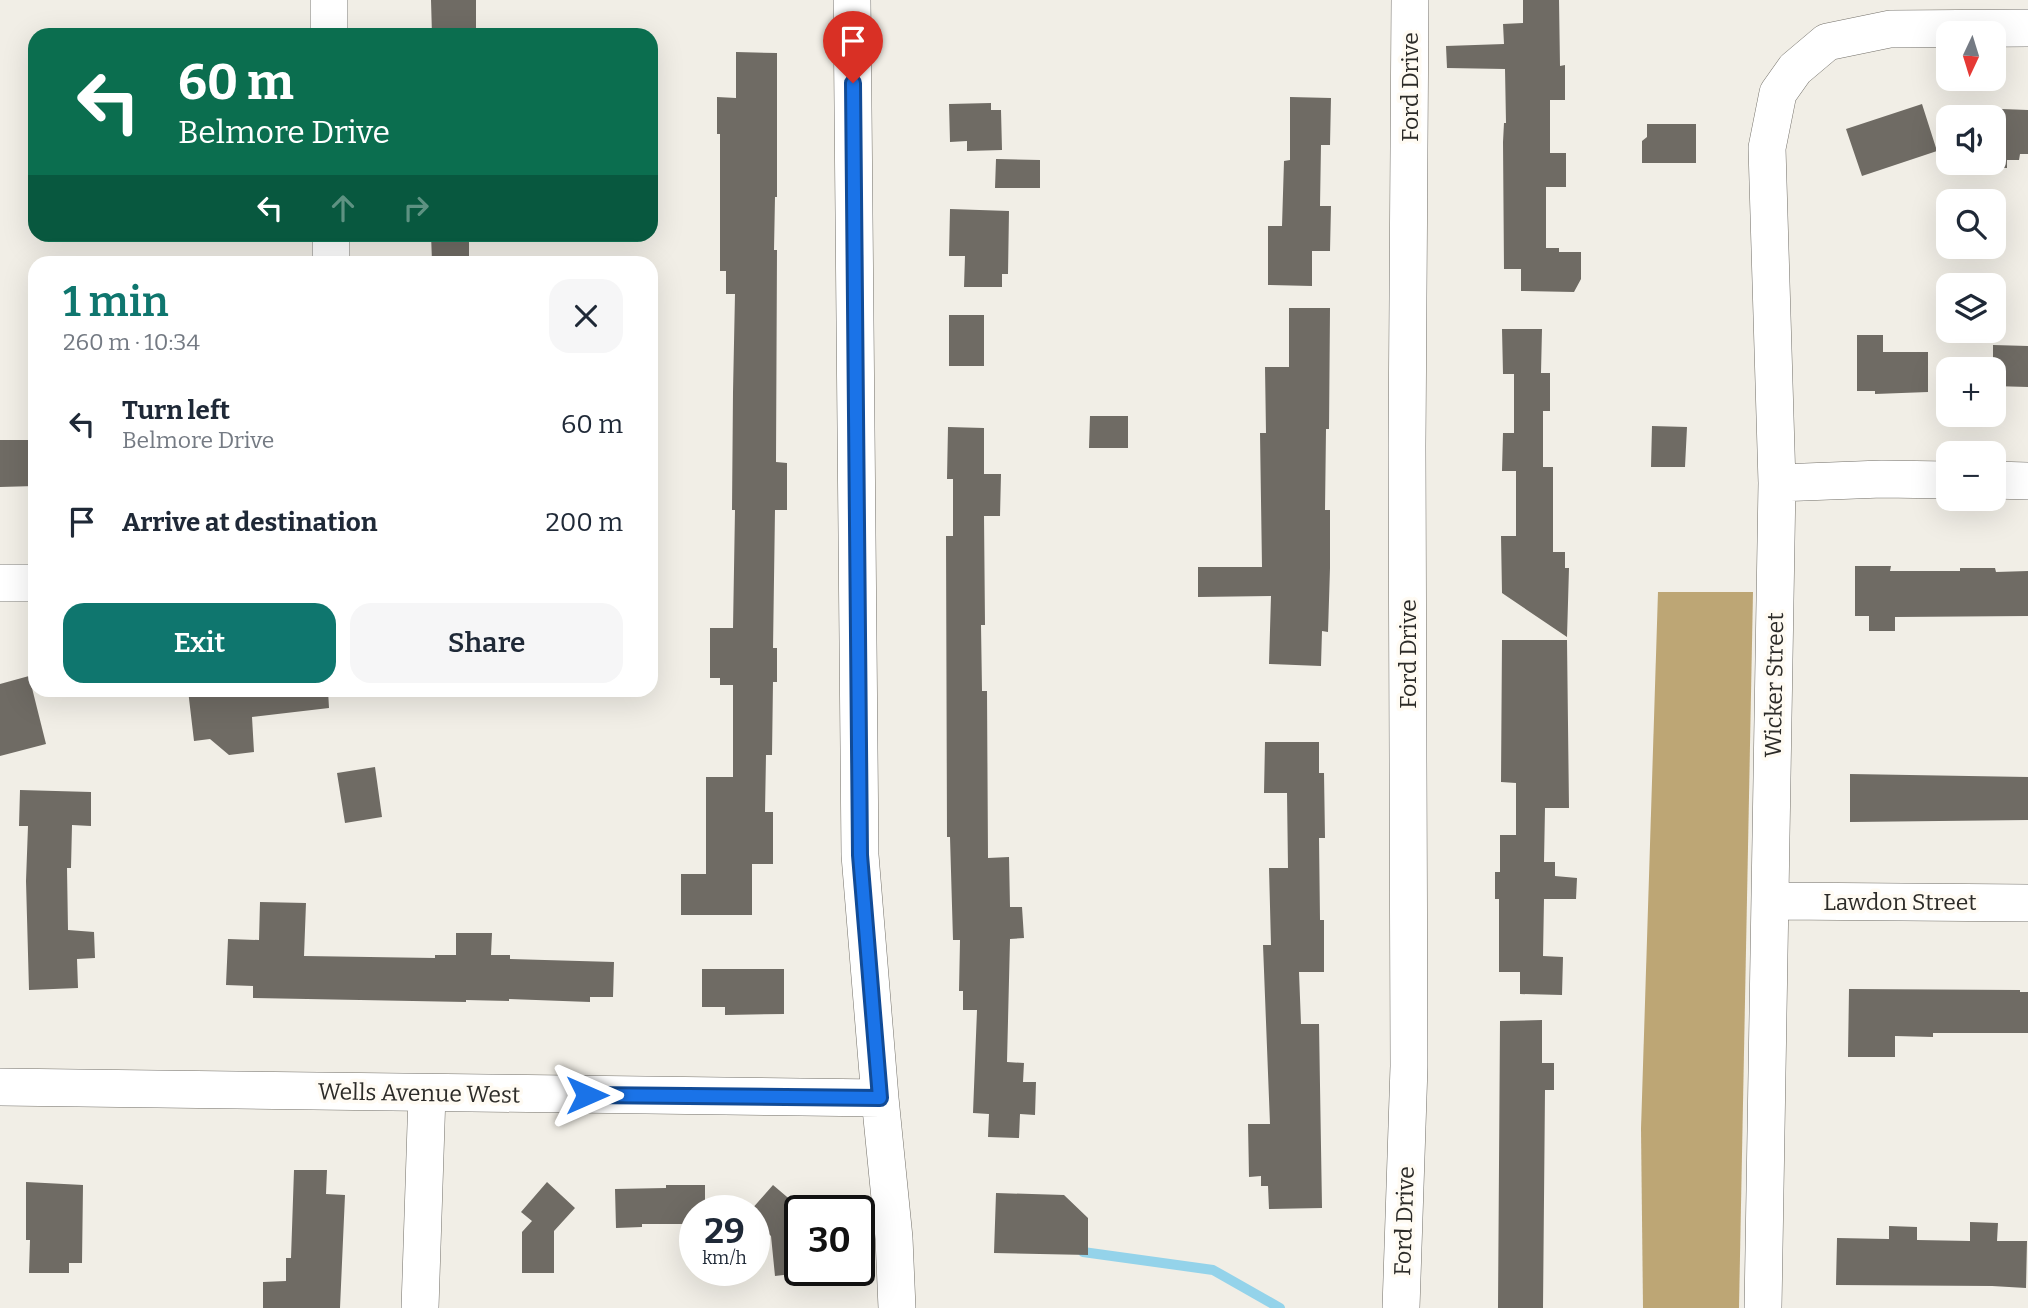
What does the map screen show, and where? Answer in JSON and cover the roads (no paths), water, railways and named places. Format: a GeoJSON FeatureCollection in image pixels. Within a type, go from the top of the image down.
{"type":"FeatureCollection","features":[{"type":"Feature","properties":{"kind":"street"},"geometry":{"type":"LineString","coordinates":[[329,0],[329,28]]}},
{"type":"Feature","properties":{"kind":"street"},"geometry":{"type":"LineString","coordinates":[[852,0],[860,855],[894,1238],[897,1308]]}},
{"type":"Feature","properties":{"kind":"street","name":"Ford Drive"},"geometry":{"type":"LineString","coordinates":[[1401,1308],[1409,1066],[1407,446],[1410,0]]}},
{"type":"Feature","properties":{"kind":"street","name":"Wicker Street"},"geometry":{"type":"LineString","coordinates":[[1763,1308],[1777,483],[1767,148],[1778,93],[1795,69],[1827,42],[1890,29],[2028,28]]}},
{"type":"Feature","properties":{"kind":"street"},"geometry":{"type":"LineString","coordinates":[[1777,483],[1936,480]]}},
{"type":"Feature","properties":{"kind":"street"},"geometry":{"type":"LineString","coordinates":[[2006,480],[2028,481]]}},
{"type":"Feature","properties":{"kind":"street"},"geometry":{"type":"LineString","coordinates":[[0,583],[28,583]]}},
{"type":"Feature","properties":{"kind":"street","name":"Lawdon Street"},"geometry":{"type":"LineString","coordinates":[[1771,901],[2028,903]]}},
{"type":"Feature","properties":{"kind":"street","name":"Wells Avenue West"},"geometry":{"type":"LineString","coordinates":[[0,1087],[880,1098]]}},
{"type":"Feature","properties":{"kind":"street"},"geometry":{"type":"LineString","coordinates":[[420,1308],[427,1094]]}},
{"type":"Feature","properties":{"kind":"waterway"},"geometry":{"type":"LineString","coordinates":[[1083,1252],[1213,1270],[1280,1308]]}}]}
